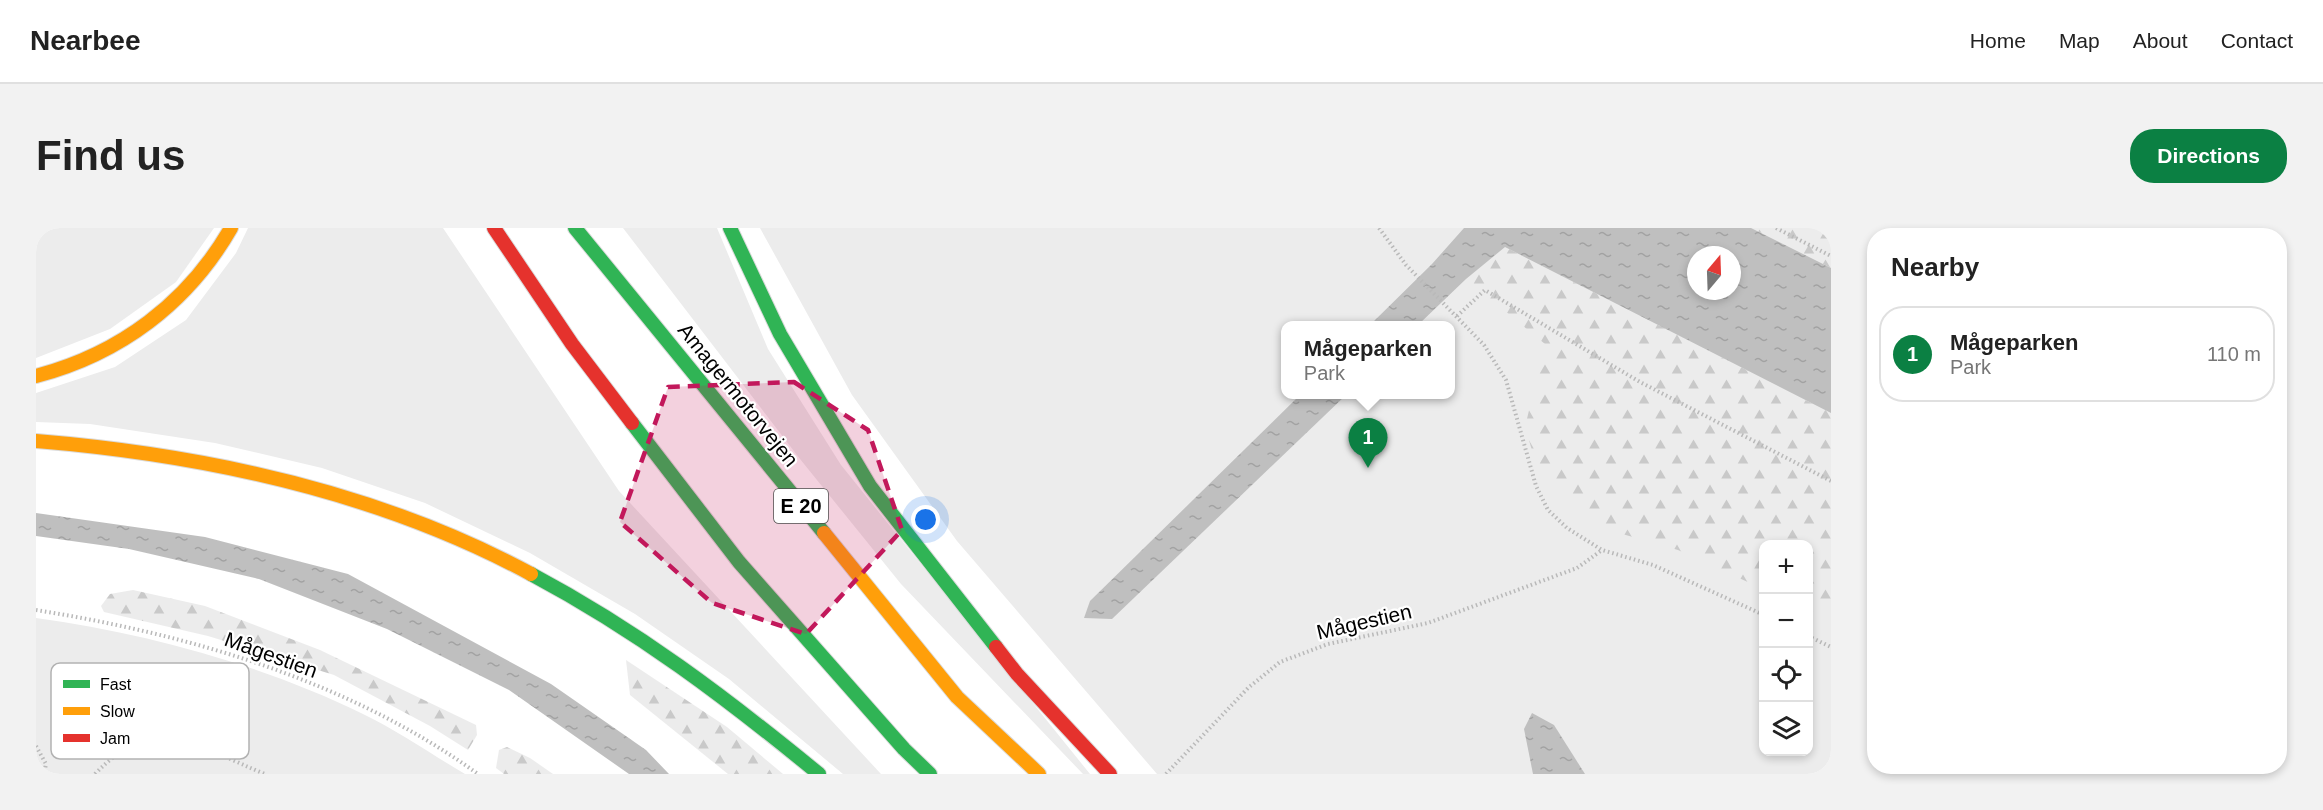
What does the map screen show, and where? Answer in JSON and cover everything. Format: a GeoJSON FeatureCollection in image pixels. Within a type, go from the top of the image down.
{"type":"FeatureCollection","features":[{"type":"Feature","properties":{"kind":"highway"},"geometry":{"type":"LineString","coordinates":[[36,376],[95,356],[146,326],[190,287],[231,228]]}},
{"type":"Feature","properties":{"kind":"highway"},"geometry":{"type":"LineString","coordinates":[[494,228],[572,344],[739,562],[904,749],[930,774]]}},
{"type":"Feature","properties":{"kind":"highway","name":"Amagermotorvejen"},"geometry":{"type":"LineString","coordinates":[[575,228],[957,697],[1039,774]]}},
{"type":"Feature","properties":{"kind":"highway"},"geometry":{"type":"LineString","coordinates":[[730,228],[780,334],[870,486],[1017,674],[1110,774]]}},
{"type":"Feature","properties":{"kind":"highway"},"geometry":{"type":"LineString","coordinates":[[36,441],[81,444],[187,458],[292,481],[395,514],[494,555],[589,605],[680,663],[819,774]]}},
{"type":"Feature","properties":{"kind":"path"},"geometry":{"type":"LineString","coordinates":[[1379,228],[1406,265],[1484,345],[1506,380],[1536,486],[1548,510],[1567,528],[1602,550],[1653,565],[1759,613]]}},
{"type":"Feature","properties":{"kind":"path"},"geometry":{"type":"LineString","coordinates":[[1776,228],[1831,256]]}},
{"type":"Feature","properties":{"kind":"path"},"geometry":{"type":"LineString","coordinates":[[1457,316],[1485,290],[1640,382],[1831,481]]}},
{"type":"Feature","properties":{"kind":"path","name":"Mågestien"},"geometry":{"type":"LineString","coordinates":[[1166,774],[1248,688],[1280,662],[1328,644],[1428,623],[1576,568],[1602,550]]}},
{"type":"Feature","properties":{"kind":"path","name":"Mågestien"},"geometry":{"type":"LineString","coordinates":[[36,610],[118,624],[259,663],[375,712],[478,774]]}},
{"type":"Feature","properties":{"kind":"path"},"geometry":{"type":"LineString","coordinates":[[1813,638],[1831,647]]}},
{"type":"Feature","properties":{"kind":"path"},"geometry":{"type":"LineString","coordinates":[[36,746],[46,765],[44,774]]}},
{"type":"Feature","properties":{"kind":"path"},"geometry":{"type":"LineString","coordinates":[[95,774],[109,759]]}},
{"type":"Feature","properties":{"kind":"path"},"geometry":{"type":"LineString","coordinates":[[230,759],[265,774]]}},
{"type":"Feature","properties":{"kind":"highlighted area"},"geometry":{"type":"Polygon","coordinates":[[[794,382],[868,430],[902,530],[806,634],[712,603],[620,522],[668,387],[794,382]]]}},
{"type":"Feature","properties":{"kind":"green space"},"geometry":{"type":"Polygon","coordinates":[[[36,228],[214,228],[176,282],[110,329],[36,358],[36,228]]]}},
{"type":"Feature","properties":{"kind":"green space"},"geometry":{"type":"Polygon","coordinates":[[[248,228],[443,228],[619,491],[881,774],[843,774],[729,679],[635,614],[530,553],[425,503],[322,468],[215,443],[90,424],[36,422],[36,393],[115,367],[186,320],[236,253],[248,228]]]}},
{"type":"Feature","properties":{"kind":"green space"},"geometry":{"type":"Polygon","coordinates":[[[623,228],[717,228],[768,349],[841,465],[1090,774],[1083,774],[901,584],[800,459],[623,228]]]}},
{"type":"Feature","properties":{"kind":"green space"},"geometry":{"type":"Polygon","coordinates":[[[760,228],[1831,228],[1831,774],[1157,774],[957,541],[852,395],[760,228]]]}},
{"type":"Feature","properties":{"kind":"green space"},"geometry":{"type":"Polygon","coordinates":[[[1751,228],[1831,228],[1831,268],[1751,228]]]}},
{"type":"Feature","properties":{"kind":"green space"},"geometry":{"type":"Polygon","coordinates":[[[1505,247],[1831,413],[1831,620],[1813,611],[1813,540],[1759,540],[1759,587],[1678,550],[1591,525],[1540,477],[1525,427],[1545,344],[1466,279],[1505,247]]]}},
{"type":"Feature","properties":{"kind":"green space"},"geometry":{"type":"Polygon","coordinates":[[[133,590],[205,606],[320,650],[476,725],[477,735],[468,750],[430,726],[334,675],[208,636],[104,612],[101,606],[110,594],[133,590]]]}},
{"type":"Feature","properties":{"kind":"green space"},"geometry":{"type":"Polygon","coordinates":[[[36,618],[119,632],[235,663],[51,663],[51,759],[249,759],[249,667],[325,696],[376,721],[465,774],[36,774],[36,618]]]}},
{"type":"Feature","properties":{"kind":"green space"},"geometry":{"type":"Polygon","coordinates":[[[626,660],[727,727],[783,774],[728,774],[630,695],[626,660]]]}},
{"type":"Feature","properties":{"kind":"green space"},"geometry":{"type":"Polygon","coordinates":[[[507,747],[530,758],[553,774],[504,774],[496,768],[499,750],[507,747]]]}},
{"type":"Feature","properties":{"kind":"water"},"geometry":{"type":"Polygon","coordinates":[[[1464,228],[1751,228],[1831,268],[1831,413],[1505,247],[1466,279],[1422,321],[1374,321],[1432,264],[1464,228]]]}},
{"type":"Feature","properties":{"kind":"water"},"geometry":{"type":"Polygon","coordinates":[[[1296,399],[1342,399],[1112,619],[1084,618],[1090,601],[1296,399]]]}},
{"type":"Feature","properties":{"kind":"water"},"geometry":{"type":"Polygon","coordinates":[[[36,513],[205,537],[348,574],[551,684],[646,750],[669,774],[629,774],[509,690],[387,629],[259,579],[129,549],[36,536],[36,513]]]}},
{"type":"Feature","properties":{"kind":"water"},"geometry":{"type":"Polygon","coordinates":[[[1532,713],[1554,725],[1585,774],[1533,774],[1524,729],[1532,713]]]}},
{"type":"Feature","properties":{"kind":"traffic: fast"},"geometry":{"type":"LineString","coordinates":[[575,228],[824,533]]}},
{"type":"Feature","properties":{"kind":"traffic: fast"},"geometry":{"type":"LineString","coordinates":[[730,228],[780,334],[870,486],[996,647]]}},
{"type":"Feature","properties":{"kind":"traffic: fast"},"geometry":{"type":"LineString","coordinates":[[632,423],[739,562],[904,749],[930,774]]}},
{"type":"Feature","properties":{"kind":"traffic: fast"},"geometry":{"type":"LineString","coordinates":[[531,574],[608,618],[644,642],[715,692],[819,774]]}},
{"type":"Feature","properties":{"kind":"traffic: slow"},"geometry":{"type":"LineString","coordinates":[[36,376],[96,354],[149,322],[194,280],[214,255],[231,228]]}},
{"type":"Feature","properties":{"kind":"traffic: slow"},"geometry":{"type":"LineString","coordinates":[[36,441],[164,456],[291,482],[414,521],[473,545],[531,574]]}},
{"type":"Feature","properties":{"kind":"traffic: slow"},"geometry":{"type":"LineString","coordinates":[[824,533],[957,697],[1039,774]]}},
{"type":"Feature","properties":{"kind":"traffic: jam"},"geometry":{"type":"LineString","coordinates":[[494,228],[572,344],[632,423]]}},
{"type":"Feature","properties":{"kind":"traffic: jam"},"geometry":{"type":"LineString","coordinates":[[996,647],[1017,674],[1110,774]]}},
{"type":"Feature","properties":{"kind":"place","name":"Mågeparken"},"geometry":{"type":"Point","coordinates":[1368,468]}}]}
